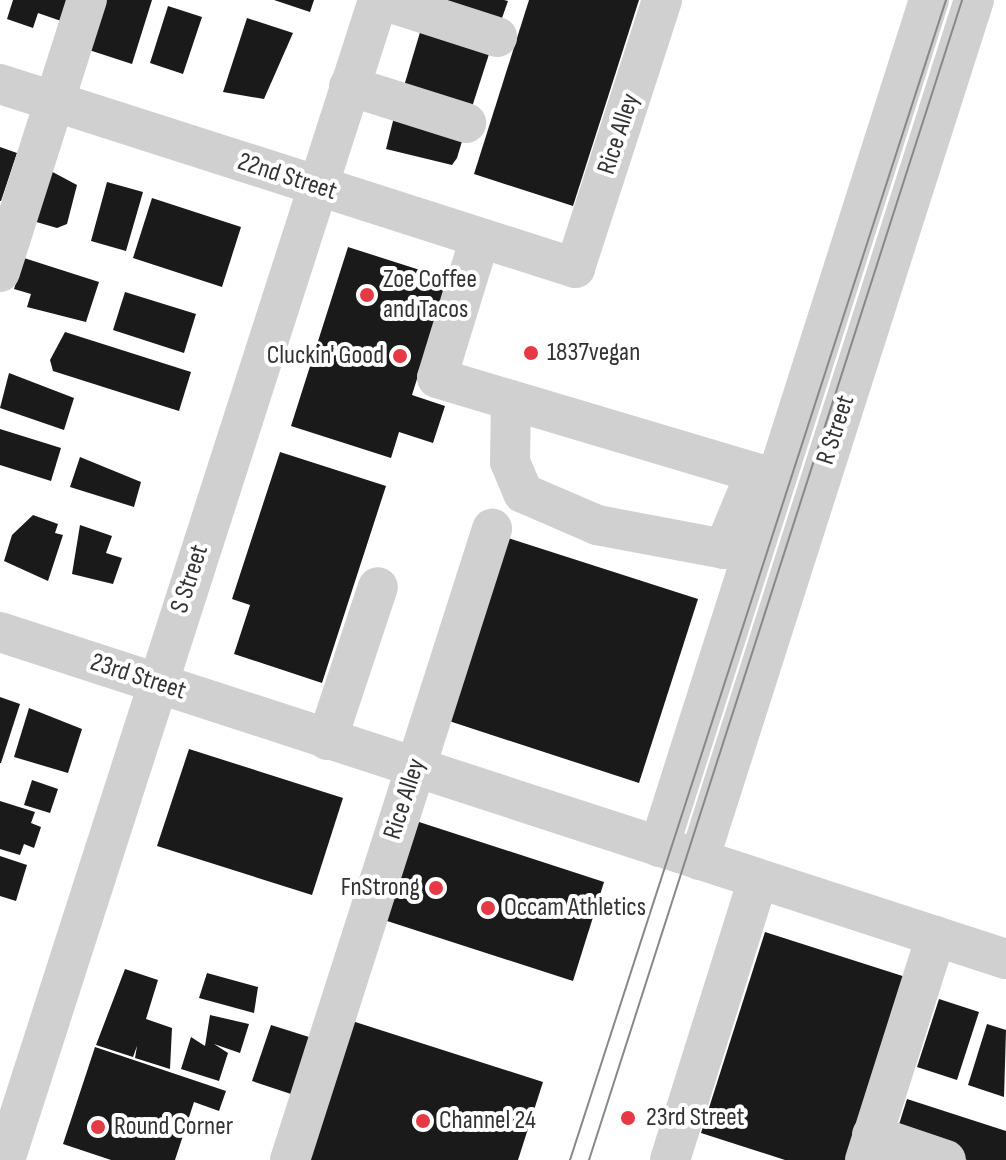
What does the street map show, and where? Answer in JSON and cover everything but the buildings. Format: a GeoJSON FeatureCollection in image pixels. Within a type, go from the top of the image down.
{"type":"FeatureCollection","features":[{"type":"Feature","properties":{"kind":"street"},"geometry":{"type":"LineString","coordinates":[[0,272],[87,0]]}},
{"type":"Feature","properties":{"kind":"street"},"geometry":{"type":"LineString","coordinates":[[380,0],[497,37]]}},
{"type":"Feature","properties":{"kind":"street","name":"S Street"},"geometry":{"type":"LineString","coordinates":[[5,1160],[316,185],[380,0]]}},
{"type":"Feature","properties":{"kind":"street","name":"Rice Alley"},"geometry":{"type":"LineString","coordinates":[[575,268],[662,0]]}},
{"type":"Feature","properties":{"kind":"street","name":"R Street"},"geometry":{"type":"LineString","coordinates":[[659,847],[766,476],[929,0]]}},
{"type":"Feature","properties":{"kind":"street","name":"R Street"},"geometry":{"type":"LineString","coordinates":[[699,860],[974,0]]}},
{"type":"Feature","properties":{"kind":"street","name":"22nd Street"},"geometry":{"type":"LineString","coordinates":[[0,84],[575,268]]}},
{"type":"Feature","properties":{"kind":"street"},"geometry":{"type":"LineString","coordinates":[[349,86],[466,123]]}},
{"type":"Feature","properties":{"kind":"street"},"geometry":{"type":"LineString","coordinates":[[480,238],[437,378],[511,400],[766,476],[724,549],[597,525],[523,493],[510,462],[511,400]]}},
{"type":"Feature","properties":{"kind":"street","name":"Rice Alley"},"geometry":{"type":"LineString","coordinates":[[290,1160],[492,529]]}},
{"type":"Feature","properties":{"kind":"street"},"geometry":{"type":"LineString","coordinates":[[327,740],[378,587]]}},
{"type":"Feature","properties":{"kind":"street","name":"23rd Street"},"geometry":{"type":"LineString","coordinates":[[0,632],[1006,959]]}},
{"type":"Feature","properties":{"kind":"street"},"geometry":{"type":"LineString","coordinates":[[670,1160],[758,879]]}},
{"type":"Feature","properties":{"kind":"street"},"geometry":{"type":"LineString","coordinates":[[936,936],[868,1148],[946,1160]]}},
{"type":"Feature","properties":{"kind":"tram line"},"geometry":{"type":"LineString","coordinates":[[570,1160],[946,0]]}},
{"type":"Feature","properties":{"kind":"tram line"},"geometry":{"type":"LineString","coordinates":[[589,1160],[962,0]]}},
{"type":"Feature","properties":{"kind":"place","name":"Zoe Coffee and Tacos"},"geometry":{"type":"Point","coordinates":[367,295]}},
{"type":"Feature","properties":{"kind":"place","name":"1837vegan"},"geometry":{"type":"Point","coordinates":[531,353]}},
{"type":"Feature","properties":{"kind":"place","name":"Cluckin' Good"},"geometry":{"type":"Point","coordinates":[400,356]}},
{"type":"Feature","properties":{"kind":"place","name":"FnStrong"},"geometry":{"type":"Point","coordinates":[436,888]}},
{"type":"Feature","properties":{"kind":"place","name":"Occam Athletics"},"geometry":{"type":"Point","coordinates":[488,908]}},
{"type":"Feature","properties":{"kind":"place","name":"23rd Street"},"geometry":{"type":"Point","coordinates":[628,1118]}},
{"type":"Feature","properties":{"kind":"place","name":"Channel 24"},"geometry":{"type":"Point","coordinates":[423,1121]}},
{"type":"Feature","properties":{"kind":"place","name":"Round Corner"},"geometry":{"type":"Point","coordinates":[98,1127]}}]}
